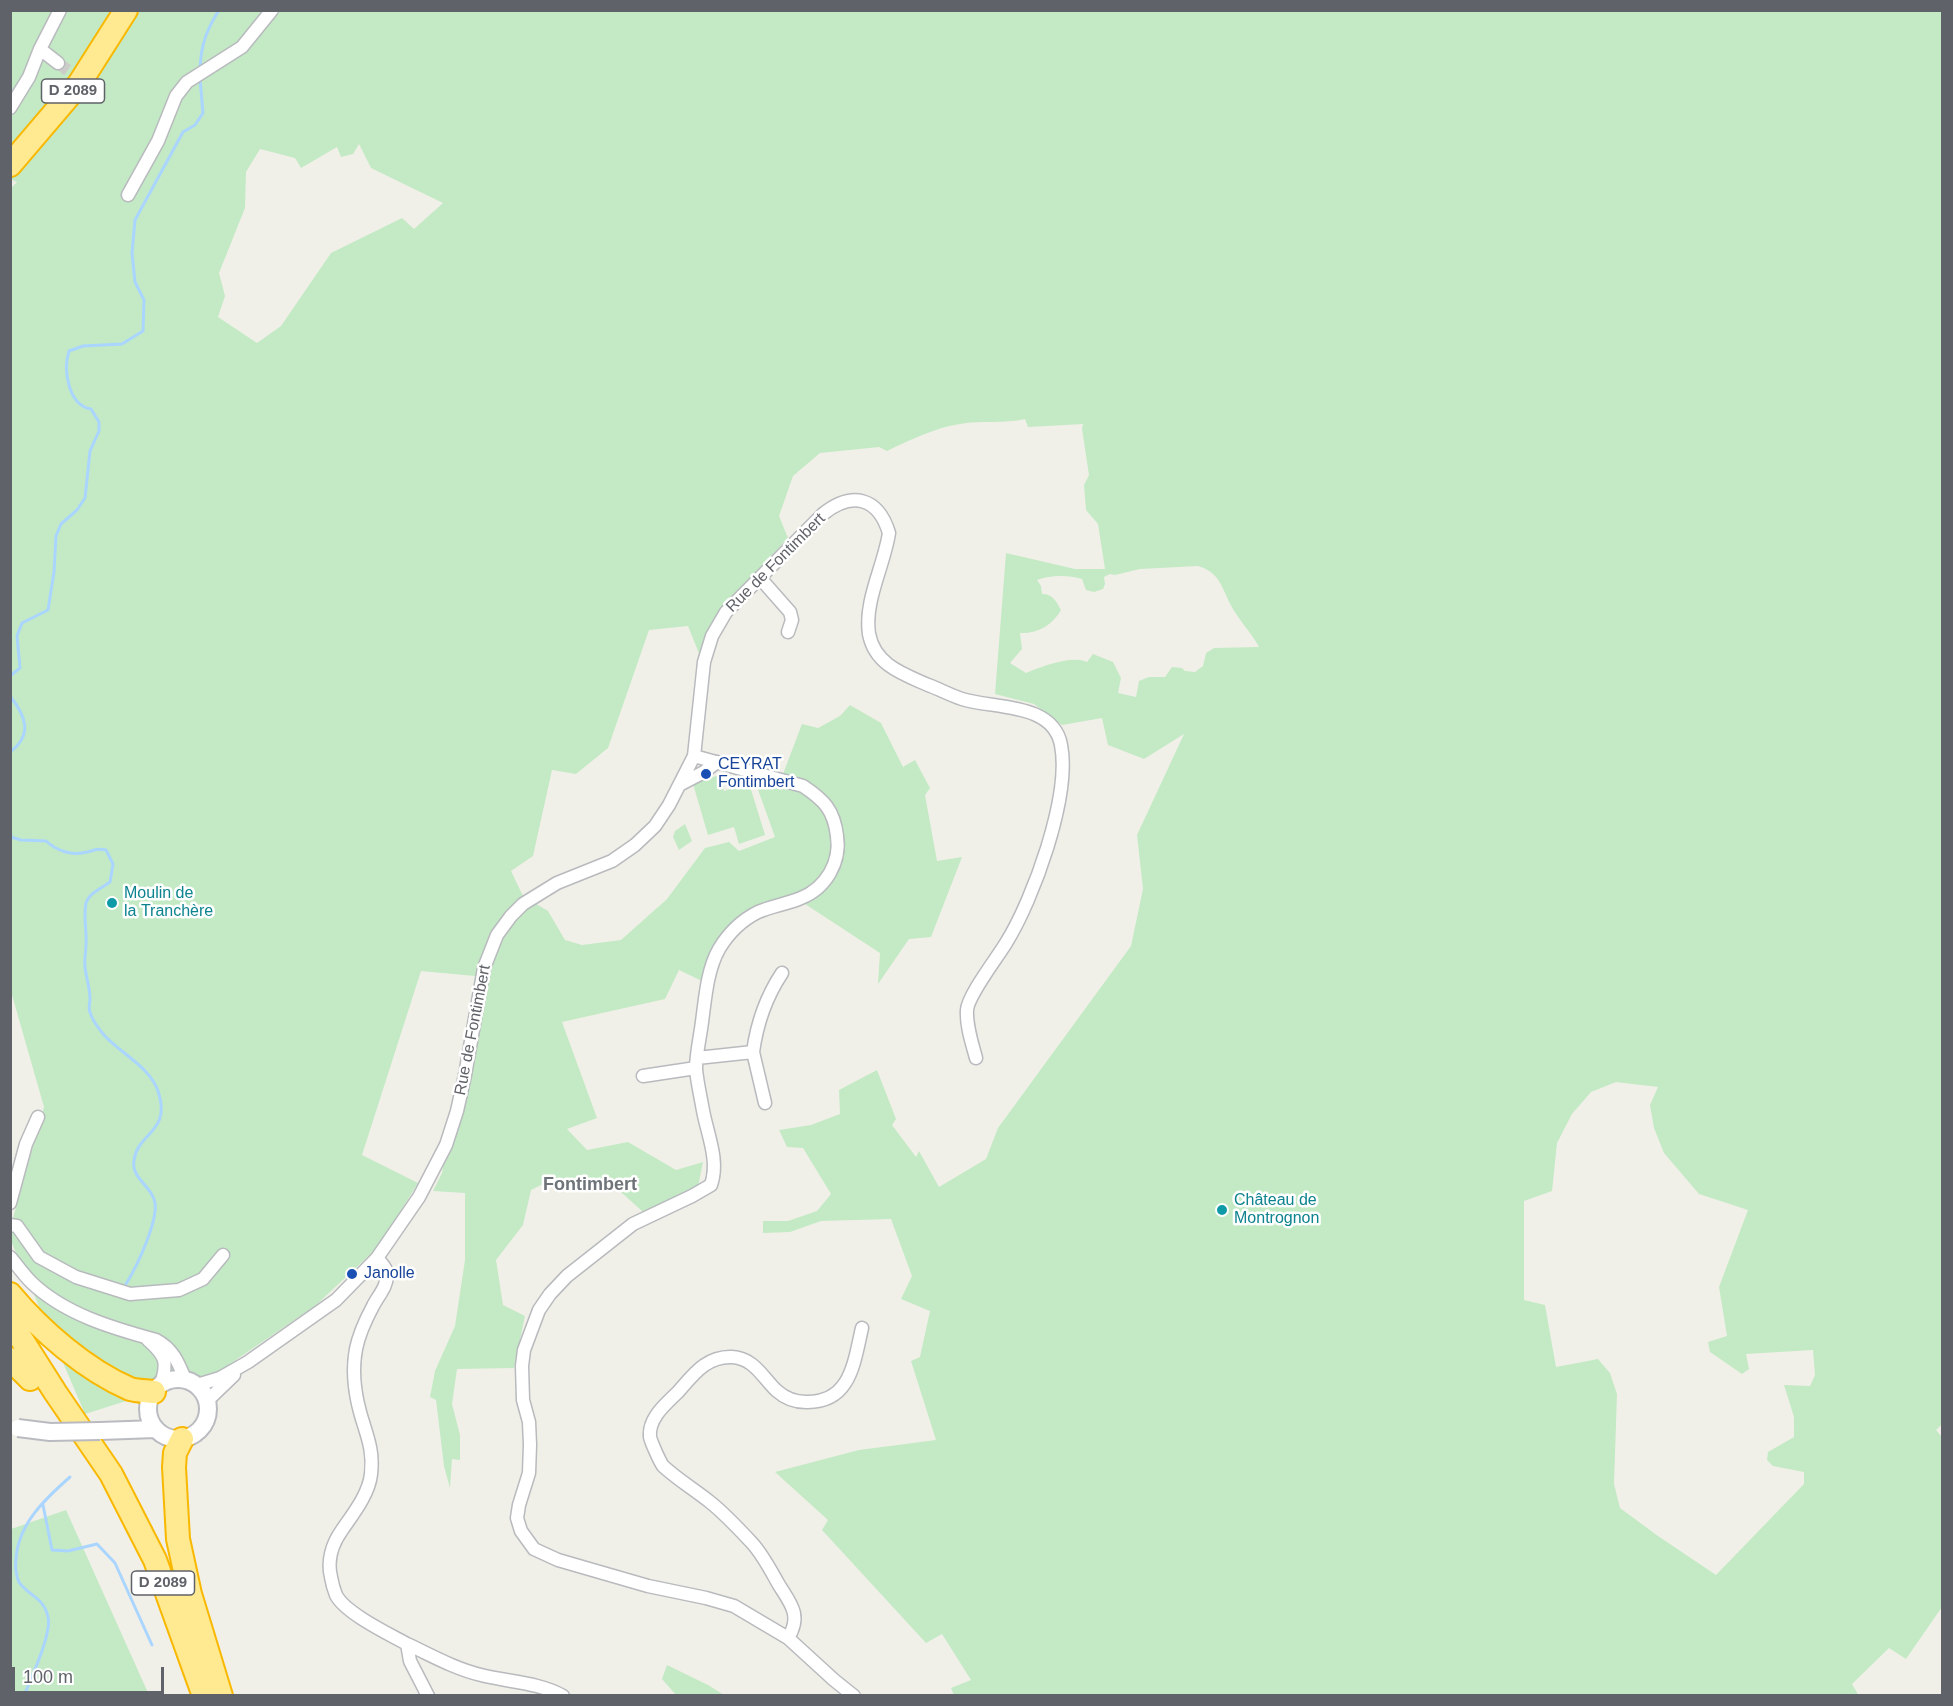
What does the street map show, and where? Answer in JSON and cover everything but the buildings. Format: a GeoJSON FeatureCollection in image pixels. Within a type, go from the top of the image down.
{"type":"FeatureCollection","features":[{"type":"Feature","properties":{"kind":"highway","name":"D 2089"},"geometry":{"type":"LineString","coordinates":[[10,142],[68,76],[110,10]]}},
{"type":"Feature","properties":{"kind":"highway","name":"D 2089"},"geometry":{"type":"LineString","coordinates":[[10,165],[79,84],[126,10]]}},
{"type":"Feature","properties":{"kind":"highway"},"geometry":{"type":"LineString","coordinates":[[10,1294],[45,1330],[94,1369],[132,1390],[154,1395]]}},
{"type":"Feature","properties":{"kind":"highway","name":"D 2089"},"geometry":{"type":"LineString","coordinates":[[10,1321],[111,1474],[155,1560],[204,1695]]}},
{"type":"Feature","properties":{"kind":"highway","name":"D 2089"},"geometry":{"type":"LineString","coordinates":[[10,1346],[97,1478],[136,1554],[190,1695]]}},
{"type":"Feature","properties":{"kind":"highway"},"geometry":{"type":"LineString","coordinates":[[10,1359],[30,1379]]}},
{"type":"Feature","properties":{"kind":"highway"},"geometry":{"type":"LineString","coordinates":[[182,1439],[175,1453],[174,1467],[178,1539],[190,1594],[221,1695]]}},
{"type":"Feature","properties":{"kind":"street"},"geometry":{"type":"LineString","coordinates":[[10,108],[29,77],[60,10]]}},
{"type":"Feature","properties":{"kind":"street"},"geometry":{"type":"LineString","coordinates":[[128,195],[158,141],[176,96],[187,82],[242,47],[270,13]]}},
{"type":"Feature","properties":{"kind":"street"},"geometry":{"type":"LineString","coordinates":[[40,50],[58,63]]}},
{"type":"Feature","properties":{"kind":"street","name":"Rue de Fontimbert"},"geometry":{"type":"LineString","coordinates":[[191,1382],[220,1378],[248,1362],[336,1300],[377,1258],[419,1197],[446,1146],[458,1112],[484,968],[496,935],[510,916],[523,904],[557,883],[612,861],[654,826],[681,784],[694,756],[704,662],[712,636],[726,612],[836,503],[850,500],[862,501],[875,507],[886,522],[890,533],[868,619],[874,648],[881,658],[894,670],[963,699],[1024,709],[1051,725],[1061,742],[1064,760],[1062,782],[1047,851],[1008,941],[977,988],[967,1008],[976,1058]]}},
{"type":"Feature","properties":{"kind":"street"},"geometry":{"type":"LineString","coordinates":[[760,578],[790,612],[792,620],[788,632]]}},
{"type":"Feature","properties":{"kind":"street"},"geometry":{"type":"LineString","coordinates":[[694,756],[803,786],[817,795],[828,807],[836,824],[838,842],[832,871],[814,891],[801,898],[757,913],[742,922],[719,950],[711,968],[697,1063],[702,1106],[715,1162],[711,1185],[633,1224],[567,1276],[539,1310],[524,1350],[522,1366],[530,1445],[529,1473],[517,1518],[521,1531],[534,1549],[558,1560],[648,1586],[734,1606],[788,1638],[854,1695]]}},
{"type":"Feature","properties":{"kind":"street"},"geometry":{"type":"LineString","coordinates":[[681,784],[717,762]]}},
{"type":"Feature","properties":{"kind":"street"},"geometry":{"type":"LineString","coordinates":[[765,1103],[753,1052],[756,1029],[773,988],[782,973]]}},
{"type":"Feature","properties":{"kind":"street"},"geometry":{"type":"LineString","coordinates":[[643,1076],[753,1052]]}},
{"type":"Feature","properties":{"kind":"street"},"geometry":{"type":"LineString","coordinates":[[10,1203],[26,1144],[38,1117]]}},
{"type":"Feature","properties":{"kind":"street"},"geometry":{"type":"LineString","coordinates":[[10,1225],[17,1226],[39,1257],[76,1277],[130,1294],[179,1290],[203,1279],[223,1255]]}},
{"type":"Feature","properties":{"kind":"street"},"geometry":{"type":"LineString","coordinates":[[10,1257],[30,1281],[53,1299],[80,1314],[156,1340],[166,1345],[191,1382],[204,1392],[207,1401],[207,1417],[204,1425],[190,1436],[182,1439],[164,1435],[156,1430],[149,1416],[154,1395],[166,1367],[159,1350],[143,1336]]}},
{"type":"Feature","properties":{"kind":"street"},"geometry":{"type":"LineString","coordinates":[[377,1258],[385,1266],[386,1281],[363,1326],[353,1368],[355,1390],[370,1441],[371,1478],[359,1505],[337,1537],[330,1558],[330,1571],[337,1596],[346,1607],[368,1622],[439,1659],[479,1675],[549,1688],[563,1695]]}},
{"type":"Feature","properties":{"kind":"street"},"geometry":{"type":"LineString","coordinates":[[788,1638],[794,1629],[795,1616],[790,1602],[754,1545],[712,1504],[662,1464],[650,1437],[654,1417],[704,1363],[718,1358],[744,1359],[754,1365],[778,1393],[794,1402],[827,1399],[841,1390],[852,1370],[862,1328]]}},
{"type":"Feature","properties":{"kind":"street","name":"Rue de Fontimbert"},"geometry":{"type":"LineString","coordinates":[[207,1401],[248,1362]]}},
{"type":"Feature","properties":{"kind":"street"},"geometry":{"type":"LineString","coordinates":[[100,1431],[125,1422],[169,1380],[191,1382]]}},
{"type":"Feature","properties":{"kind":"street"},"geometry":{"type":"LineString","coordinates":[[14,1427],[50,1432],[156,1430]]}},
{"type":"Feature","properties":{"kind":"street"},"geometry":{"type":"LineString","coordinates":[[407,1644],[410,1661],[428,1695]]}},
{"type":"Feature","properties":{"kind":"green space"},"geometry":{"type":"Polygon","coordinates":[[[11,11],[1942,11],[1942,1424],[1936,1430],[1942,1437],[1942,1607],[1906,1659],[1889,1648],[1852,1684],[1859,1696],[954,1695],[951,1688],[971,1680],[942,1634],[926,1643],[822,1530],[828,1520],[775,1472],[859,1450],[936,1440],[911,1361],[920,1357],[930,1311],[901,1299],[912,1276],[891,1219],[821,1221],[790,1232],[763,1233],[763,1221],[788,1221],[817,1211],[831,1194],[803,1148],[787,1147],[779,1130],[811,1125],[840,1114],[839,1090],[877,1070],[896,1119],[892,1125],[916,1157],[919,1151],[939,1187],[986,1159],[998,1128],[1131,946],[1143,889],[1137,835],[1184,734],[1144,759],[1108,745],[1102,718],[1062,725],[1034,704],[995,694],[1006,553],[1075,569],[1105,569],[1098,524],[1086,510],[1084,485],[1089,475],[1083,424],[1028,427],[1025,419],[968,423],[932,431],[887,451],[879,447],[820,453],[793,476],[779,516],[788,538],[722,609],[700,656],[688,626],[649,630],[608,748],[576,774],[552,770],[533,856],[511,871],[523,896],[548,911],[565,940],[582,945],[621,940],[667,899],[705,848],[729,842],[739,851],[775,837],[756,784],[783,774],[802,724],[818,728],[840,716],[850,705],[881,723],[903,767],[915,760],[930,788],[925,795],[937,861],[962,857],[931,937],[909,939],[878,984],[880,953],[802,902],[730,931],[704,982],[679,970],[665,999],[562,1022],[597,1118],[567,1129],[587,1150],[628,1142],[676,1170],[703,1162],[698,1187],[643,1212],[611,1183],[551,1180],[531,1190],[523,1225],[496,1260],[503,1305],[525,1316],[514,1368],[457,1369],[452,1404],[460,1435],[460,1460],[452,1459],[450,1488],[444,1466],[436,1400],[430,1397],[435,1371],[455,1326],[465,1260],[465,1193],[433,1191],[442,1173],[475,976],[421,971],[362,1155],[418,1183],[378,1247],[315,1306],[218,1372],[85,1414],[11,1241],[11,1225],[44,1107],[10,988],[10,189],[17,182],[10,179],[11,11]],[[359,144],[353,154],[341,157],[337,147],[301,168],[295,158],[260,149],[246,172],[245,208],[219,273],[225,296],[218,317],[257,343],[281,326],[331,253],[402,218],[414,229],[443,203],[371,168],[359,144]],[[1198,566],[1140,569],[1104,577],[1103,589],[1094,592],[1086,590],[1082,579],[1054,576],[1037,580],[1042,594],[1052,597],[1061,610],[1044,628],[1020,633],[1022,649],[1010,663],[1026,673],[1065,661],[1087,662],[1093,654],[1113,662],[1121,678],[1118,693],[1136,697],[1139,681],[1149,677],[1165,677],[1172,667],[1195,672],[1203,666],[1206,653],[1214,648],[1259,647],[1235,612],[1221,584],[1206,569],[1198,566]],[[1616,1082],[1591,1092],[1572,1114],[1557,1143],[1552,1191],[1524,1201],[1524,1300],[1545,1305],[1556,1367],[1598,1359],[1610,1373],[1617,1394],[1614,1484],[1620,1508],[1716,1575],[1804,1484],[1804,1472],[1773,1466],[1767,1460],[1768,1452],[1794,1437],[1794,1417],[1784,1385],[1810,1386],[1815,1375],[1813,1350],[1746,1354],[1749,1369],[1742,1374],[1710,1352],[1708,1342],[1727,1336],[1719,1287],[1748,1210],[1699,1194],[1664,1153],[1654,1128],[1650,1105],[1658,1087],[1616,1082]]]}},
{"type":"Feature","properties":{"kind":"green space"},"geometry":{"type":"Polygon","coordinates":[[[719,775],[724,791],[749,783],[765,835],[739,844],[734,827],[708,835],[693,784],[719,775]]]}},
{"type":"Feature","properties":{"kind":"green space"},"geometry":{"type":"Polygon","coordinates":[[[685,824],[692,841],[679,850],[673,837],[675,831],[685,824]]]}},
{"type":"Feature","properties":{"kind":"green space"},"geometry":{"type":"Polygon","coordinates":[[[66,1510],[149,1695],[11,1695],[11,1529],[66,1510]]]}},
{"type":"Feature","properties":{"kind":"green space"},"geometry":{"type":"Polygon","coordinates":[[[667,1665],[724,1695],[676,1695],[662,1679],[667,1665]]]}},
{"type":"Feature","properties":{"kind":"waterway"},"geometry":{"type":"LineString","coordinates":[[200,69],[205,38],[219,10]]}},
{"type":"Feature","properties":{"kind":"waterway"},"geometry":{"type":"LineString","coordinates":[[10,676],[20,668],[17,636],[22,623],[48,610],[54,572],[56,536],[61,524],[77,510],[85,498],[90,451],[99,431],[99,422],[91,409],[83,406],[72,394],[67,377],[69,351],[83,346],[122,344],[143,331],[144,300],[135,282],[132,253],[135,220],[183,132],[195,125],[203,113],[200,79]]}},
{"type":"Feature","properties":{"kind":"waterway"},"geometry":{"type":"LineString","coordinates":[[10,696],[20,711],[25,725],[22,739],[10,752]]}},
{"type":"Feature","properties":{"kind":"waterway"},"geometry":{"type":"LineString","coordinates":[[10,825],[11,837],[21,840],[46,841],[55,848],[70,853],[106,850],[113,864],[110,882],[93,894],[86,903],[85,964],[90,995],[89,1010],[104,1035],[142,1067],[154,1082],[161,1105],[158,1123],[141,1143],[134,1160],[135,1171],[152,1194],[155,1207],[151,1230],[126,1284]]}},
{"type":"Feature","properties":{"kind":"waterway"},"geometry":{"type":"LineString","coordinates":[[24,1696],[47,1634],[48,1617],[43,1605],[18,1580],[16,1574],[18,1546],[27,1523],[34,1513],[70,1477]]}},
{"type":"Feature","properties":{"kind":"waterway"},"geometry":{"type":"LineString","coordinates":[[43,1505],[52,1550],[68,1551],[97,1544],[115,1563],[152,1645]]}},
{"type":"Feature","properties":{"kind":"tunnel"},"geometry":{"type":"LineString","coordinates":[[58,63],[98,92]]}},
{"type":"Feature","properties":{"kind":"place","name":"CEYRAT Fontimbert"},"geometry":{"type":"Point","coordinates":[706,774]}},
{"type":"Feature","properties":{"kind":"place","name":"Moulin de la Tranchère"},"geometry":{"type":"Point","coordinates":[112,903]}},
{"type":"Feature","properties":{"kind":"place","name":"Château de Montrognon"},"geometry":{"type":"Point","coordinates":[1222,1210]}},
{"type":"Feature","properties":{"kind":"place","name":"Janolle"},"geometry":{"type":"Point","coordinates":[352,1274]}},
{"type":"Feature","properties":{"kind":"district","name":"Fontimbert"},"geometry":{"type":"Point","coordinates":[590,1185]}}]}
